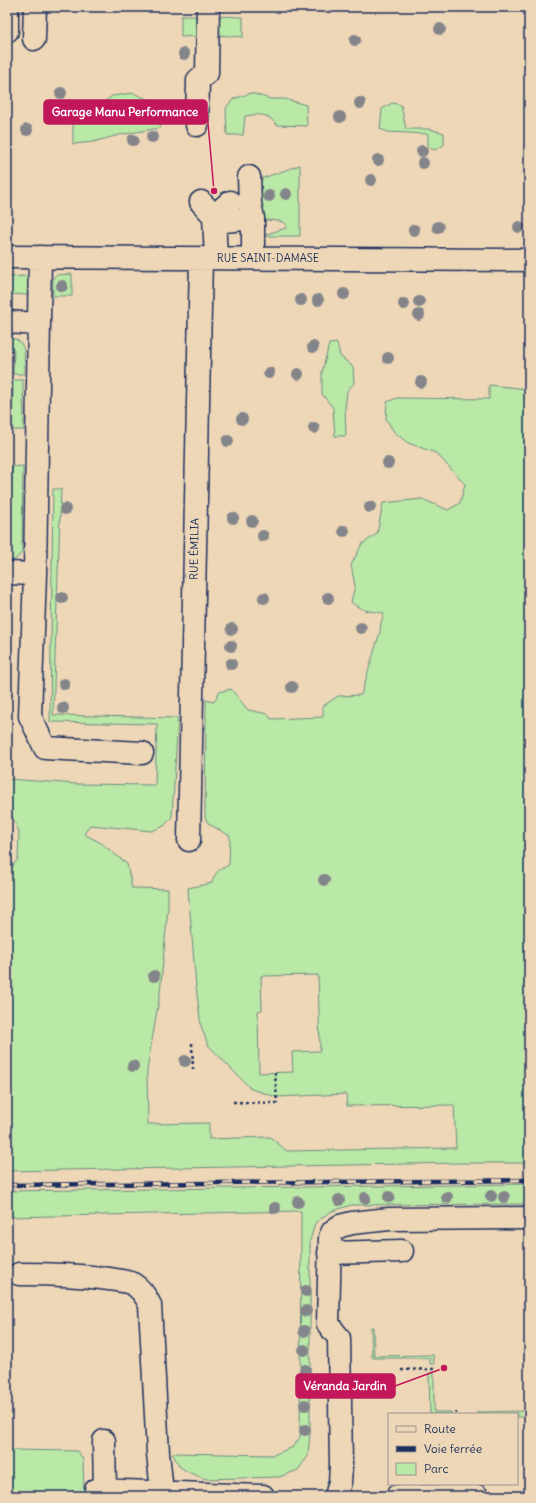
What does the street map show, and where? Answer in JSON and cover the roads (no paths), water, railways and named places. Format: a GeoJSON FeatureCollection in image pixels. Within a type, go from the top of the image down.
{"type":"FeatureCollection","features":[{"type":"Feature","properties":{"kind":"street"},"geometry":{"type":"LineString","coordinates":[[7,7],[7,31]]}},
{"type":"Feature","properties":{"kind":"street"},"geometry":{"type":"LineString","coordinates":[[34,39],[35,7]]}},
{"type":"Feature","properties":{"kind":"street"},"geometry":{"type":"LineString","coordinates":[[197,125],[198,80],[207,73],[208,7]]}},
{"type":"Feature","properties":{"kind":"street"},"geometry":{"type":"LineString","coordinates":[[249,177],[250,203],[253,218],[254,258]]}},
{"type":"Feature","properties":{"kind":"street","name":"RUE ÉMILIA"},"geometry":{"type":"LineString","coordinates":[[189,840],[208,258],[215,210],[253,218]]}},
{"type":"Feature","properties":{"kind":"street","name":"RUE SAINT-DAMASE"},"geometry":{"type":"LineString","coordinates":[[7,257],[529,260]]}},
{"type":"Feature","properties":{"kind":"street"},"geometry":{"type":"LineString","coordinates":[[40,257],[35,574],[30,716],[45,748],[142,753]]}},
{"type":"Feature","properties":{"kind":"street"},"geometry":{"type":"LineString","coordinates":[[7,322],[39,324]]}},
{"type":"Feature","properties":{"kind":"street"},"geometry":{"type":"LineString","coordinates":[[7,574],[35,574]]}},
{"type":"Feature","properties":{"kind":"street"},"geometry":{"type":"LineString","coordinates":[[336,1496],[340,1482],[341,1466],[339,1338],[328,1324],[329,1253],[330,1237],[333,1231],[340,1226],[352,1223],[389,1219],[529,1218]]}},
{"type":"Feature","properties":{"kind":"street"},"geometry":{"type":"LineString","coordinates":[[329,1253],[402,1251]]}},
{"type":"Feature","properties":{"kind":"street"},"geometry":{"type":"LineString","coordinates":[[19,1274],[91,1276],[120,1281],[132,1284],[147,1298],[150,1305],[158,1445],[151,1493]]}},
{"type":"Feature","properties":{"kind":"street"},"geometry":{"type":"LineString","coordinates":[[104,1442],[100,1490],[263,1496]]}},
{"type":"Feature","properties":{"kind":"street"},"geometry":{"type":"LineString","coordinates":[[397,1496],[477,1496]]}},
{"type":"Feature","properties":{"kind":"railway"},"geometry":{"type":"LineString","coordinates":[[7,1185],[529,1180]]}},
{"type":"Feature","properties":{"kind":"place","name":"Garage Manu Performance"},"geometry":{"type":"Point","coordinates":[214,191]}},
{"type":"Feature","properties":{"kind":"place","name":"Véranda Jardin"},"geometry":{"type":"Point","coordinates":[444,1368]}}]}
